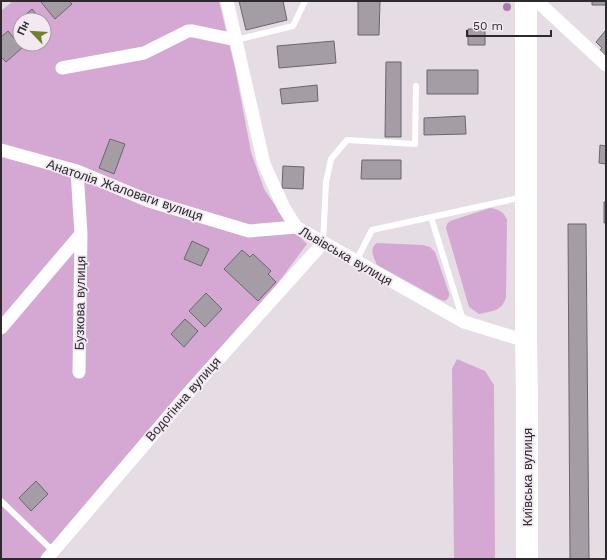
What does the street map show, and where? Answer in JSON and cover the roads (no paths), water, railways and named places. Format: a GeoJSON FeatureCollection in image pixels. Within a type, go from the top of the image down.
{"type":"FeatureCollection","features":[{"type":"Feature","properties":{"kind":"highway"},"geometry":{"type":"LineString","coordinates":[[526,1],[526,341]]}},
{"type":"Feature","properties":{"kind":"highway","name":"Київська вулиця"},"geometry":{"type":"LineString","coordinates":[[526,341],[527,559]]}},
{"type":"Feature","properties":{"kind":"street","name":"Львівська вулиця"},"geometry":{"type":"LineString","coordinates":[[227,1],[264,164],[284,208],[296,227],[464,322],[526,341]]}},
{"type":"Feature","properties":{"kind":"street"},"geometry":{"type":"LineString","coordinates":[[537,1],[606,65]]}},
{"type":"Feature","properties":{"kind":"street"},"geometry":{"type":"LineString","coordinates":[[62,68],[144,53],[188,31],[236,40]]}},
{"type":"Feature","properties":{"kind":"street","name":"Анатолія Жаловаги вулиця"},"geometry":{"type":"LineString","coordinates":[[1,150],[77,171],[150,201],[249,231],[296,227]]}},
{"type":"Feature","properties":{"kind":"street","name":"Бузкова вулиця"},"geometry":{"type":"LineString","coordinates":[[77,171],[81,234],[79,372]]}},
{"type":"Feature","properties":{"kind":"street"},"geometry":{"type":"LineString","coordinates":[[1,328],[81,234]]}},
{"type":"Feature","properties":{"kind":"street","name":"Водогінна вулиця"},"geometry":{"type":"LineString","coordinates":[[50,555],[190,391],[323,243]]}},
{"type":"Feature","properties":{"kind":"lane"},"geometry":{"type":"LineString","coordinates":[[236,40],[293,26],[305,1]]}},
{"type":"Feature","properties":{"kind":"lane"},"geometry":{"type":"LineString","coordinates":[[323,243],[326,182],[331,158],[348,140],[415,144],[416,86]]}},
{"type":"Feature","properties":{"kind":"lane"},"geometry":{"type":"LineString","coordinates":[[356,261],[372,230],[527,196]]}},
{"type":"Feature","properties":{"kind":"lane"},"geometry":{"type":"LineString","coordinates":[[431,217],[464,322]]}},
{"type":"Feature","properties":{"kind":"lane"},"geometry":{"type":"LineString","coordinates":[[1,501],[50,555]]}}]}
